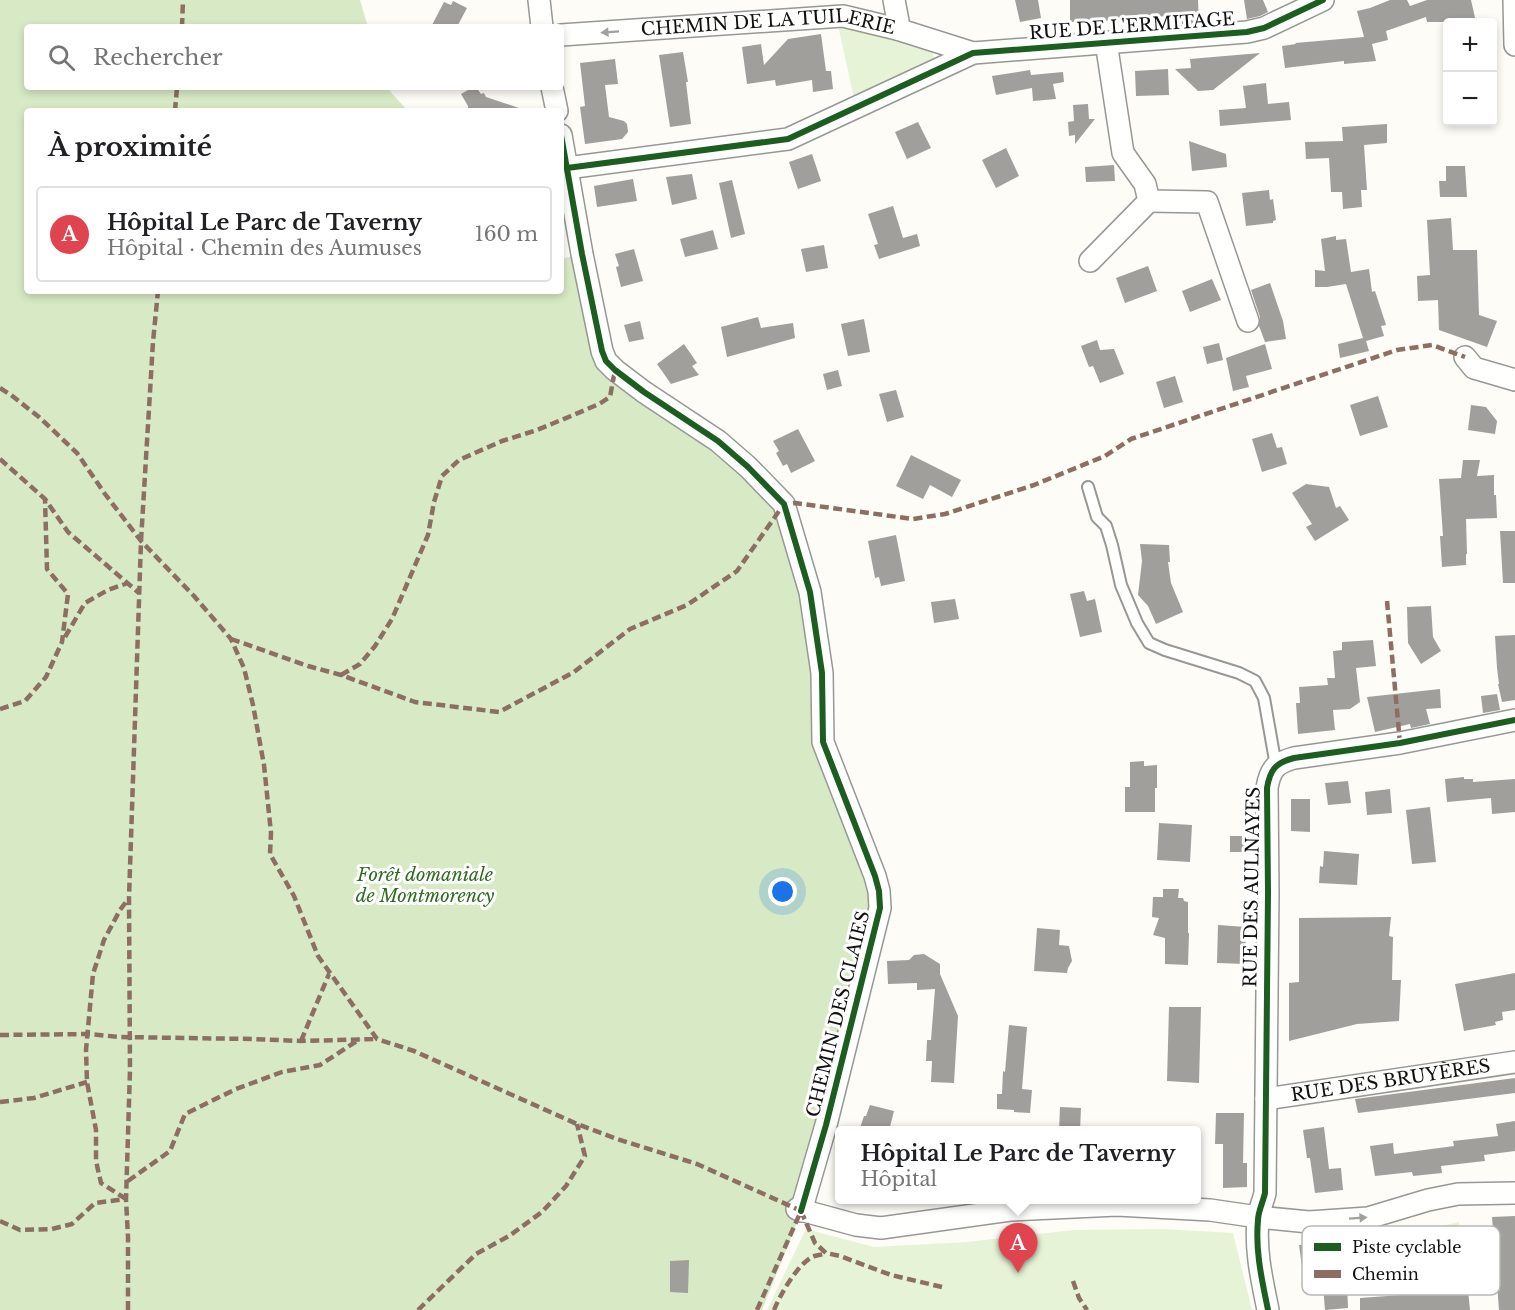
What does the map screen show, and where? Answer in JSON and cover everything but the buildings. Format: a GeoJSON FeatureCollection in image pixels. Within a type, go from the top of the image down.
{"type":"FeatureCollection","features":[{"type":"Feature","properties":{"kind":"street"},"geometry":{"type":"LineString","coordinates":[[539,0],[542,24]]}},
{"type":"Feature","properties":{"kind":"street"},"geometry":{"type":"LineString","coordinates":[[894,0],[898,21],[897,29]]}},
{"type":"Feature","properties":{"kind":"street","name":"RUE DE L'ERMITAGE"},"geometry":{"type":"LineString","coordinates":[[972,53],[1247,32],[1264,28],[1292,11],[1323,0]]}},
{"type":"Feature","properties":{"kind":"street"},"geometry":{"type":"LineString","coordinates":[[1514,0],[1515,45]]}},
{"type":"Feature","properties":{"kind":"street","name":"CHEMIN DE LA TUILERIE"},"geometry":{"type":"LineString","coordinates":[[564,35],[843,16],[897,29],[972,53]]}},
{"type":"Feature","properties":{"kind":"street"},"geometry":{"type":"LineString","coordinates":[[937,41],[941,68]]}},
{"type":"Feature","properties":{"kind":"street"},"geometry":{"type":"LineString","coordinates":[[1106,42],[1123,153],[1145,184],[1149,201]]}},
{"type":"Feature","properties":{"kind":"street"},"geometry":{"type":"LineString","coordinates":[[567,168],[788,139],[972,53]]}},
{"type":"Feature","properties":{"kind":"street"},"geometry":{"type":"LineString","coordinates":[[553,90],[556,108]]}},
{"type":"Feature","properties":{"kind":"street","name":"CHEMIN DES CLAIES"},"geometry":{"type":"LineString","coordinates":[[564,152],[595,319],[606,361],[644,392],[718,441],[748,467],[784,504],[810,592],[822,673],[823,742],[879,891],[880,908],[826,1125],[799,1210],[856,1225],[881,1228],[1010,1210],[1117,1205],[1210,1210],[1258,1217]]}},
{"type":"Feature","properties":{"kind":"street"},"geometry":{"type":"LineString","coordinates":[[1090,261],[1149,201],[1207,202],[1248,321]]}},
{"type":"Feature","properties":{"kind":"street"},"geometry":{"type":"LineString","coordinates":[[1465,357],[1473,368],[1515,380]]}},
{"type":"Feature","properties":{"kind":"street","name":"RUE DES AULNAYES"},"geometry":{"type":"LineString","coordinates":[[1268,1310],[1257,1251],[1258,1217],[1265,1193],[1267,788],[1269,776],[1276,766],[1294,758],[1400,743],[1515,720]]}},
{"type":"Feature","properties":{"kind":"street","name":"RUE DES BRUYÈRES"},"geometry":{"type":"LineString","coordinates":[[1266,1099],[1515,1062]]}},
{"type":"Feature","properties":{"kind":"street"},"geometry":{"type":"LineString","coordinates":[[1258,1217],[1309,1221],[1368,1218],[1428,1200],[1458,1194],[1515,1193]]}},
{"type":"Feature","properties":{"kind":"lane"},"geometry":{"type":"LineString","coordinates":[[1088,487],[1097,517],[1106,526],[1121,585],[1149,643],[1239,673],[1255,681],[1264,698],[1276,766]]}},
{"type":"Feature","properties":{"kind":"green space","name":"Forêt domaniale de Montmorency"},"geometry":{"type":"Polygon","coordinates":[[[0,0],[360,0],[367,24],[24,24],[24,90],[389,90],[405,108],[24,108],[24,294],[564,294],[564,258],[582,254],[602,351],[784,504],[809,591],[822,734],[879,891],[806,1193],[795,1228],[762,1310],[0,1310],[0,0]]]}},
{"type":"Feature","properties":{"kind":"green space"},"geometry":{"type":"Polygon","coordinates":[[[836,16],[931,48],[936,64],[856,108],[836,16]]]}},
{"type":"Feature","properties":{"kind":"green space"},"geometry":{"type":"Polygon","coordinates":[[[1459,1222],[1459,1226],[1442,1226],[1459,1222]]]}},
{"type":"Feature","properties":{"kind":"green space"},"geometry":{"type":"Polygon","coordinates":[[[806,1229],[874,1247],[967,1242],[1074,1230],[1163,1229],[1233,1233],[1252,1310],[767,1310],[806,1229]]]}},
{"type":"Feature","properties":{"kind":"marked path"},"geometry":{"type":"LineString","coordinates":[[182,24],[183,0]]}},
{"type":"Feature","properties":{"kind":"marked path"},"geometry":{"type":"LineString","coordinates":[[175,108],[177,90]]}},
{"type":"Feature","properties":{"kind":"marked path"},"geometry":{"type":"LineString","coordinates":[[128,1310],[126,1199],[130,1070],[129,898],[141,541],[158,294]]}},
{"type":"Feature","properties":{"kind":"marked path"},"geometry":{"type":"LineString","coordinates":[[231,639],[415,702],[499,712],[574,672],[630,629],[687,605],[737,571],[784,504],[795,503],[913,519],[945,514],[1034,485],[1105,456],[1131,439],[1397,350],[1432,345],[1465,357]]}},
{"type":"Feature","properties":{"kind":"marked path"},"geometry":{"type":"LineString","coordinates":[[341,675],[360,664],[392,619],[428,535],[442,476],[459,460],[599,404],[610,397],[615,370]]}},
{"type":"Feature","properties":{"kind":"marked path"},"geometry":{"type":"LineString","coordinates":[[0,388],[39,417],[77,453],[141,541],[194,596],[231,639],[244,668],[264,765],[271,833],[270,854],[294,896],[318,956],[377,1039],[414,1051],[577,1124],[697,1164],[797,1209]]}},
{"type":"Feature","properties":{"kind":"marked path"},"geometry":{"type":"LineString","coordinates":[[0,459],[45,499],[68,532],[139,593]]}},
{"type":"Feature","properties":{"kind":"marked path"},"geometry":{"type":"LineString","coordinates":[[0,709],[25,701],[46,677],[62,642],[68,594],[47,569],[45,499]]}},
{"type":"Feature","properties":{"kind":"marked path"},"geometry":{"type":"LineString","coordinates":[[65,637],[85,603],[108,590],[128,583]]}},
{"type":"Feature","properties":{"kind":"marked path"},"geometry":{"type":"LineString","coordinates":[[1387,601],[1400,743]]}},
{"type":"Feature","properties":{"kind":"marked path"},"geometry":{"type":"LineString","coordinates":[[126,1199],[101,1183],[96,1161],[96,1130],[87,1082],[86,1050],[93,974],[104,940],[129,898]]}},
{"type":"Feature","properties":{"kind":"marked path"},"geometry":{"type":"LineString","coordinates":[[301,1041],[329,974]]}},
{"type":"Feature","properties":{"kind":"marked path"},"geometry":{"type":"LineString","coordinates":[[0,1035],[88,1034],[120,1037],[301,1041],[377,1039]]}},
{"type":"Feature","properties":{"kind":"marked path"},"geometry":{"type":"LineString","coordinates":[[128,1181],[170,1151],[185,1114],[236,1089],[282,1072],[320,1065],[360,1039]]}},
{"type":"Feature","properties":{"kind":"marked path"},"geometry":{"type":"LineString","coordinates":[[0,1102],[34,1098],[87,1082]]}},
{"type":"Feature","properties":{"kind":"marked path"},"geometry":{"type":"LineString","coordinates":[[418,1310],[476,1254],[509,1236],[542,1212],[566,1186],[585,1156],[577,1124]]}},
{"type":"Feature","properties":{"kind":"marked path"},"geometry":{"type":"LineString","coordinates":[[0,1221],[20,1230],[52,1229],[72,1224],[95,1203],[126,1199]]}},
{"type":"Feature","properties":{"kind":"marked path"},"geometry":{"type":"LineString","coordinates":[[801,1211],[815,1243],[826,1253],[891,1275],[942,1287]]}},
{"type":"Feature","properties":{"kind":"marked path"},"geometry":{"type":"LineString","coordinates":[[757,1310],[801,1211]]}},
{"type":"Feature","properties":{"kind":"marked path"},"geometry":{"type":"LineString","coordinates":[[774,1310],[795,1273],[812,1257],[826,1253]]}},
{"type":"Feature","properties":{"kind":"marked path"},"geometry":{"type":"LineString","coordinates":[[1073,1281],[1079,1298],[1087,1310]]}},
{"type":"Feature","properties":{"kind":"cycle path"},"geometry":{"type":"LineString","coordinates":[[567,168],[788,139],[973,53],[1247,32],[1264,28],[1323,0]]}},
{"type":"Feature","properties":{"kind":"cycle path"},"geometry":{"type":"LineString","coordinates":[[564,152],[582,254],[606,361],[644,392],[718,441],[748,467],[784,504],[810,592],[822,673],[823,742],[879,891],[880,908],[826,1125],[801,1211]]}},
{"type":"Feature","properties":{"kind":"cycle path"},"geometry":{"type":"LineString","coordinates":[[1268,1310],[1257,1232],[1265,1193],[1267,788],[1270,776],[1274,768],[1294,758],[1400,743],[1515,720]]}},
{"type":"Feature","properties":{"kind":"place","name":"Hôpital Le Parc de Taverny"},"geometry":{"type":"Point","coordinates":[1018,1273]}}]}
